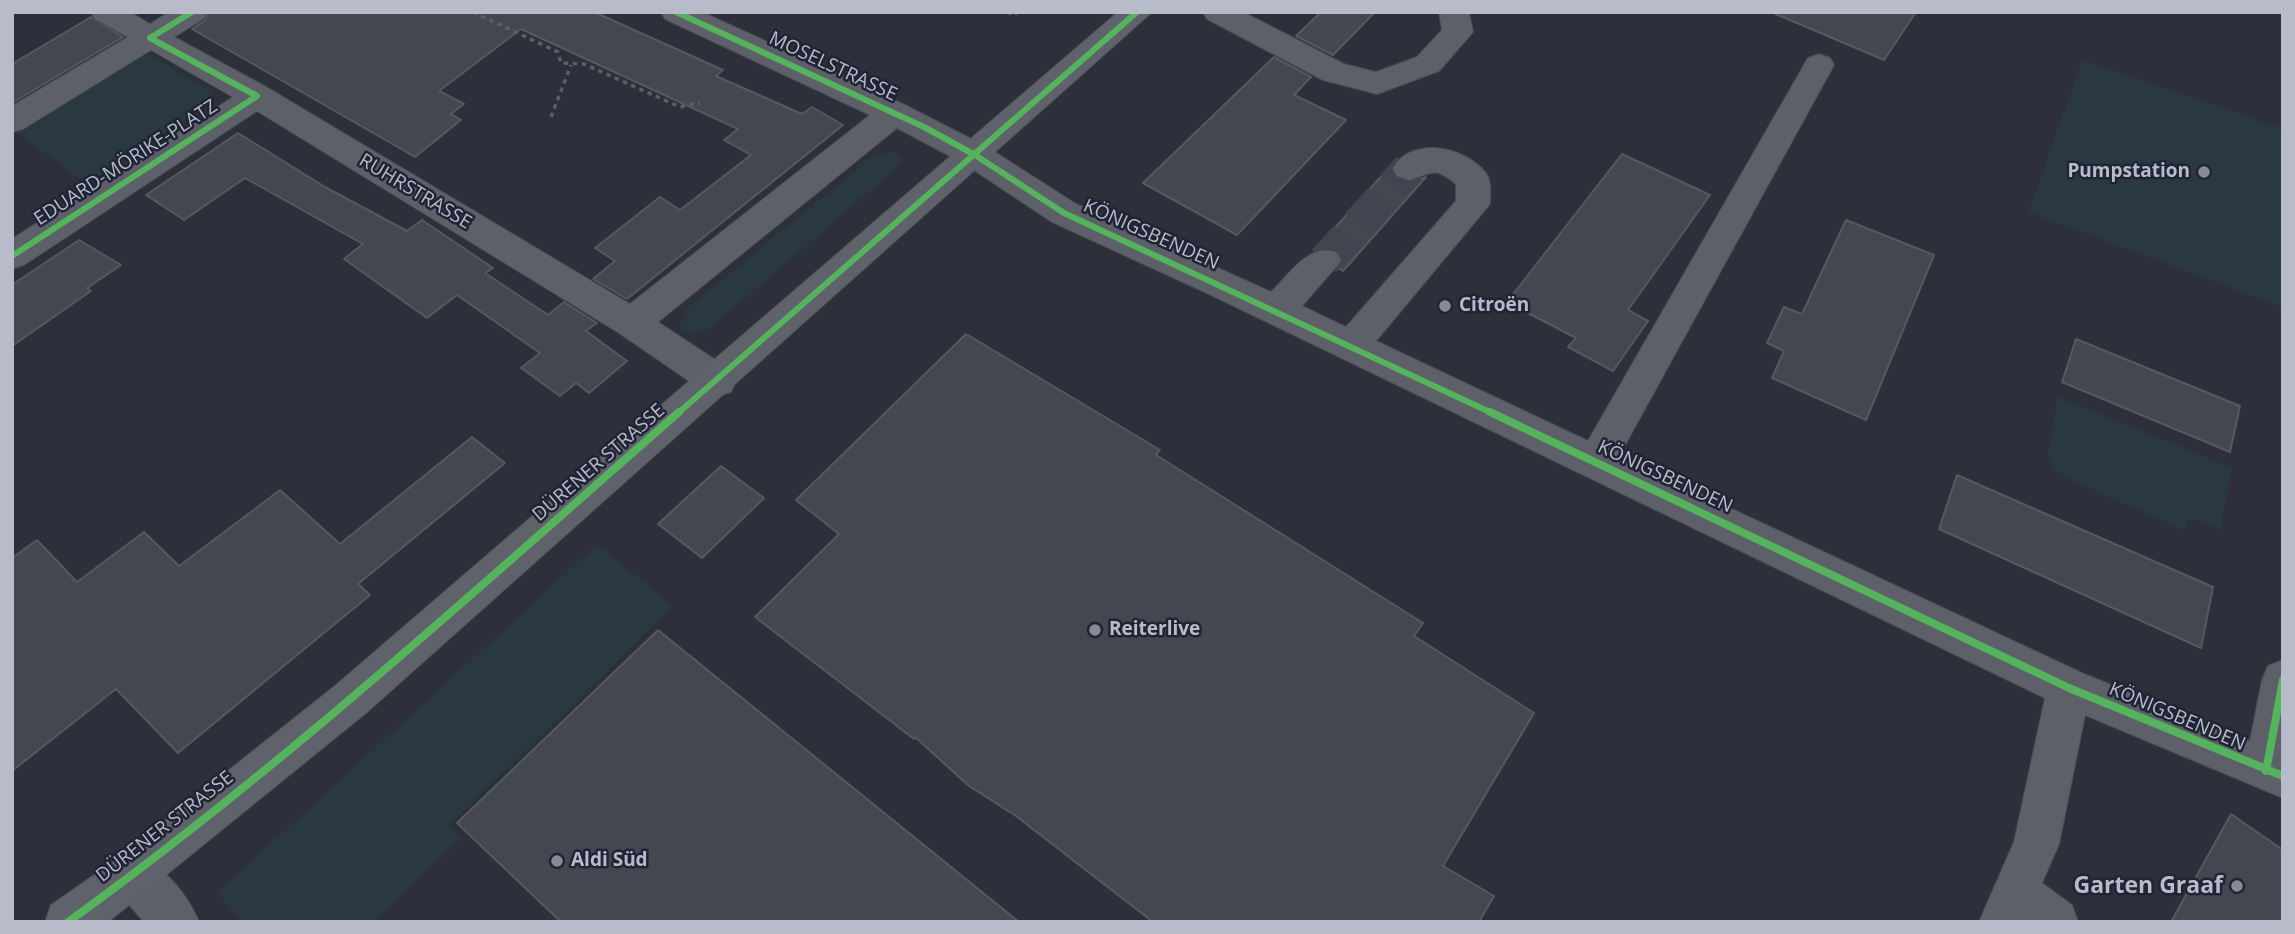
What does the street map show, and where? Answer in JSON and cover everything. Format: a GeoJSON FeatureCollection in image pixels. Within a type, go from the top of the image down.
{"type":"FeatureCollection","features":[{"type":"Feature","properties":{"kind":"main road","name":"DÜRENER STRASSE"},"geometry":{"type":"LineString","coordinates":[[68,922],[132,875],[351,699],[1137,12]]}},
{"type":"Feature","properties":{"kind":"street","name":"RUHRSTRASSE"},"geometry":{"type":"LineString","coordinates":[[106,12],[257,96],[632,323],[718,381]]}},
{"type":"Feature","properties":{"kind":"street"},"geometry":{"type":"LineString","coordinates":[[12,121],[192,12]]}},
{"type":"Feature","properties":{"kind":"street","name":"MOSELSTRASSE"},"geometry":{"type":"LineString","coordinates":[[676,12],[894,113],[975,155]]}},
{"type":"Feature","properties":{"kind":"street"},"geometry":{"type":"LineString","coordinates":[[1218,12],[1334,72],[1377,83],[1427,64],[1458,32],[1454,12]]}},
{"type":"Feature","properties":{"kind":"street"},"geometry":{"type":"LineString","coordinates":[[1596,462],[1819,65]]}},
{"type":"Feature","properties":{"kind":"street","name":"EDUARD-MÖRIKE-PLATZ"},"geometry":{"type":"LineString","coordinates":[[15,250],[257,96]]}},
{"type":"Feature","properties":{"kind":"street"},"geometry":{"type":"LineString","coordinates":[[632,323],[894,113]]}},
{"type":"Feature","properties":{"kind":"street","name":"KÖNIGSBENDEN"},"geometry":{"type":"LineString","coordinates":[[975,155],[1064,213],[1276,310],[2069,688],[2274,773],[2283,680]]}},
{"type":"Feature","properties":{"kind":"street"},"geometry":{"type":"LineString","coordinates":[[1350,346],[1473,204],[1473,180],[1464,172],[1434,158],[1424,157],[1409,168]]}},
{"type":"Feature","properties":{"kind":"street"},"geometry":{"type":"LineString","coordinates":[[1276,310],[1324,261]]}},
{"type":"Feature","properties":{"kind":"street"},"geometry":{"type":"LineString","coordinates":[[2055,922],[2008,907],[2036,844],[2069,688]]}},
{"type":"Feature","properties":{"kind":"street"},"geometry":{"type":"LineString","coordinates":[[132,875],[176,922]]}},
{"type":"Feature","properties":{"kind":"path"},"geometry":{"type":"LineString","coordinates":[[473,12],[558,52],[561,63],[584,64],[680,107],[700,103]]}},
{"type":"Feature","properties":{"kind":"path"},"geometry":{"type":"LineString","coordinates":[[1007,12],[1014,15],[1018,12]]}},
{"type":"Feature","properties":{"kind":"path"},"geometry":{"type":"LineString","coordinates":[[551,117],[571,65]]}},
{"type":"Feature","properties":{"kind":"shaded area"},"geometry":{"type":"Polygon","coordinates":[[[151,55],[210,92],[213,101],[87,184],[16,132],[138,56],[151,55]]]}},
{"type":"Feature","properties":{"kind":"shaded area"},"geometry":{"type":"Polygon","coordinates":[[[2082,60],[2283,129],[2283,307],[2029,212],[2082,60]]]}},
{"type":"Feature","properties":{"kind":"shaded area"},"geometry":{"type":"Polygon","coordinates":[[[891,152],[899,155],[902,163],[709,329],[690,334],[679,328],[689,307],[873,156],[891,152]]]}},
{"type":"Feature","properties":{"kind":"shaded area"},"geometry":{"type":"Polygon","coordinates":[[[2058,397],[2232,468],[2220,530],[2199,520],[2187,521],[2184,530],[2065,477],[2054,468],[2048,457],[2058,397]]]}},
{"type":"Feature","properties":{"kind":"shaded area"},"geometry":{"type":"Polygon","coordinates":[[[597,545],[673,606],[448,826],[461,838],[374,922],[244,922],[217,893],[597,545]]]}},
{"type":"Feature","properties":{"kind":"building"},"geometry":{"type":"Polygon","coordinates":[[[209,12],[594,12],[723,70],[716,76],[802,114],[812,107],[843,125],[627,299],[593,279],[615,261],[595,248],[660,197],[680,210],[751,155],[724,140],[738,129],[521,29],[439,91],[464,104],[451,114],[461,120],[415,157],[192,29],[204,21],[209,12]]]}},
{"type":"Feature","properties":{"kind":"building"},"geometry":{"type":"Polygon","coordinates":[[[1321,12],[1375,12],[1333,55],[1296,36],[1321,12]]]}},
{"type":"Feature","properties":{"kind":"building"},"geometry":{"type":"Polygon","coordinates":[[[1771,12],[1916,12],[1884,60],[1771,12]]]}},
{"type":"Feature","properties":{"kind":"building"},"geometry":{"type":"Polygon","coordinates":[[[91,17],[123,37],[12,103],[12,64],[91,17]]]}},
{"type":"Feature","properties":{"kind":"building"},"geometry":{"type":"Polygon","coordinates":[[[1274,57],[1311,77],[1294,95],[1346,120],[1237,235],[1143,183],[1274,57]]]}},
{"type":"Feature","properties":{"kind":"building"},"geometry":{"type":"Polygon","coordinates":[[[238,133],[325,187],[407,231],[422,220],[493,268],[485,273],[548,315],[564,302],[597,323],[586,331],[627,361],[589,393],[576,383],[560,396],[521,368],[540,353],[457,295],[427,318],[344,259],[363,244],[245,178],[184,220],[146,195],[238,133]]]}},
{"type":"Feature","properties":{"kind":"building"},"geometry":{"type":"Polygon","coordinates":[[[1622,154],[1710,195],[1628,310],[1648,321],[1613,371],[1568,347],[1576,338],[1507,302],[1622,154]]]}},
{"type":"Feature","properties":{"kind":"building"},"geometry":{"type":"Polygon","coordinates":[[[1394,162],[1391,169],[1396,178],[1410,183],[1426,177],[1343,271],[1338,268],[1344,261],[1338,251],[1315,250],[1394,162]]]}},
{"type":"Feature","properties":{"kind":"building"},"geometry":{"type":"Polygon","coordinates":[[[1846,220],[1934,255],[1866,420],[1772,378],[1784,351],[1767,343],[1784,307],[1802,314],[1846,220]]]}},
{"type":"Feature","properties":{"kind":"building"},"geometry":{"type":"Polygon","coordinates":[[[79,240],[121,265],[87,288],[91,291],[12,346],[12,285],[79,240]]]}},
{"type":"Feature","properties":{"kind":"building","name":"Reiterlive"},"geometry":{"type":"Polygon","coordinates":[[[966,334],[1160,450],[1156,455],[1423,623],[1414,636],[1534,713],[1443,866],[1494,896],[1479,922],[1153,922],[1016,816],[969,786],[915,737],[914,739],[755,617],[839,534],[796,500],[966,334]]]}},
{"type":"Feature","properties":{"kind":"building"},"geometry":{"type":"Polygon","coordinates":[[[2076,339],[2240,406],[2230,452],[2062,382],[2076,339]]]}},
{"type":"Feature","properties":{"kind":"building"},"geometry":{"type":"Polygon","coordinates":[[[472,437],[505,463],[358,584],[370,595],[178,753],[116,689],[12,771],[12,558],[37,540],[77,582],[144,532],[179,566],[280,490],[340,544],[472,437]]]}},
{"type":"Feature","properties":{"kind":"building"},"geometry":{"type":"Polygon","coordinates":[[[721,466],[764,498],[702,558],[658,524],[721,466]]]}},
{"type":"Feature","properties":{"kind":"building"},"geometry":{"type":"Polygon","coordinates":[[[1957,475],[2213,587],[2201,648],[1939,529],[1957,475]]]}},
{"type":"Feature","properties":{"kind":"building"},"geometry":{"type":"Polygon","coordinates":[[[658,630],[1019,922],[561,922],[457,823],[658,630]]]}},
{"type":"Feature","properties":{"kind":"building","name":"Garten Graaf"},"geometry":{"type":"Polygon","coordinates":[[[2231,814],[2283,850],[2283,922],[2171,922],[2231,814]]]}},
{"type":"Feature","properties":{"kind":"tunnel"},"geometry":{"type":"LineString","coordinates":[[1324,261],[1409,168]]}},
{"type":"Feature","properties":{"kind":"cycle path"},"geometry":{"type":"LineString","coordinates":[[12,256],[257,96],[150,38],[192,12]]}},
{"type":"Feature","properties":{"kind":"cycle path"},"geometry":{"type":"LineString","coordinates":[[676,12],[924,127],[975,155],[1064,213],[1221,284],[2069,688],[2283,776]]}},
{"type":"Feature","properties":{"kind":"cycle path"},"geometry":{"type":"LineString","coordinates":[[68,922],[133,875],[351,699],[1137,12]]}},
{"type":"Feature","properties":{"kind":"cycle path"},"geometry":{"type":"LineString","coordinates":[[2266,771],[2283,680]]}},
{"type":"Feature","properties":{"kind":"place","name":"Pumpstation"},"geometry":{"type":"Point","coordinates":[2204,172]}},
{"type":"Feature","properties":{"kind":"place","name":"Citroën"},"geometry":{"type":"Point","coordinates":[1445,306]}},
{"type":"Feature","properties":{"kind":"place","name":"Reiterlive"},"geometry":{"type":"Point","coordinates":[1095,630]}},
{"type":"Feature","properties":{"kind":"place","name":"Aldi Süd"},"geometry":{"type":"Point","coordinates":[557,861]}},
{"type":"Feature","properties":{"kind":"place","name":"Garten Graaf"},"geometry":{"type":"Point","coordinates":[2237,886]}}]}
